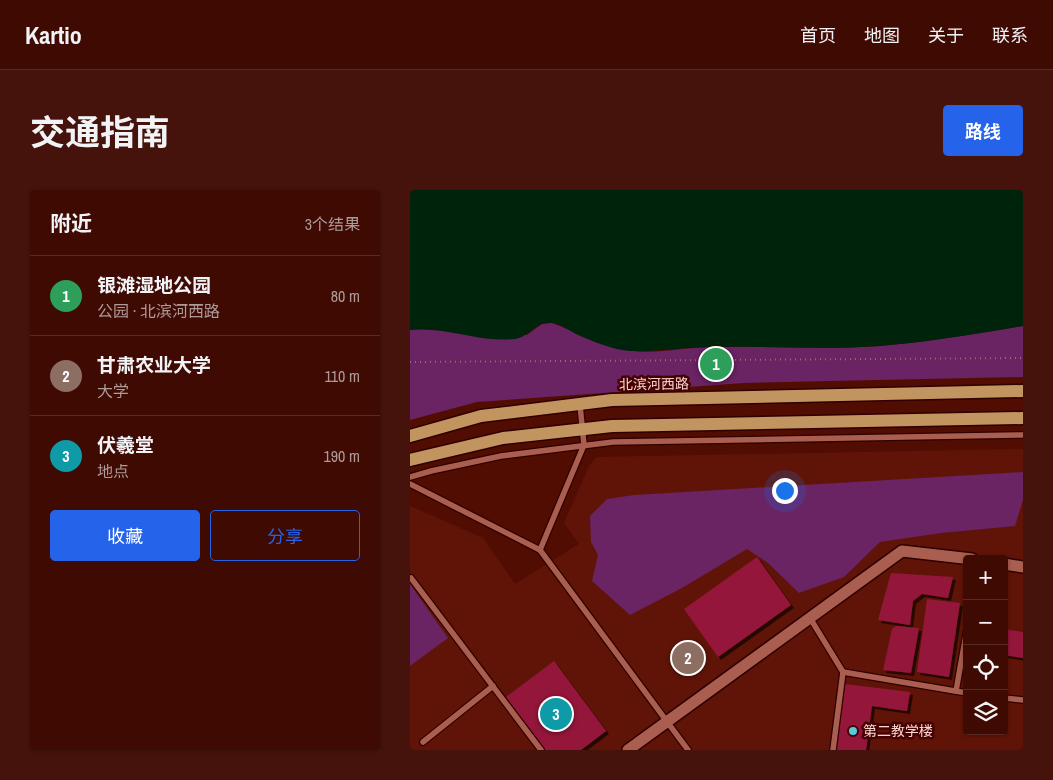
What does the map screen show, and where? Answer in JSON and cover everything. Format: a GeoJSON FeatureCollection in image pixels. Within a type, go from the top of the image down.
{"type":"FeatureCollection","features":[{"type":"Feature","properties":{"kind":"main road","name":"北滨河西路"},"geometry":{"type":"LineString","coordinates":[[410,436],[481,416],[612,400],[1023,391]]}},
{"type":"Feature","properties":{"kind":"main road"},"geometry":{"type":"LineString","coordinates":[[410,460],[503,438],[612,426],[1023,418]]}},
{"type":"Feature","properties":{"kind":"street"},"geometry":{"type":"LineString","coordinates":[[628,750],[902,551],[963,558]]}},
{"type":"Feature","properties":{"kind":"street"},"geometry":{"type":"LineString","coordinates":[[1008,565],[1023,567]]}},
{"type":"Feature","properties":{"kind":"lane"},"geometry":{"type":"LineString","coordinates":[[540,550],[584,445],[580,404]]}},
{"type":"Feature","properties":{"kind":"lane"},"geometry":{"type":"LineString","coordinates":[[410,477],[431,470],[500,456],[613,442],[1023,435]]}},
{"type":"Feature","properties":{"kind":"lane"},"geometry":{"type":"LineString","coordinates":[[410,484],[540,550],[688,750]]}},
{"type":"Feature","properties":{"kind":"lane"},"geometry":{"type":"LineString","coordinates":[[411,578],[541,750]]}},
{"type":"Feature","properties":{"kind":"lane"},"geometry":{"type":"LineString","coordinates":[[810,618],[844,672],[833,750]]}},
{"type":"Feature","properties":{"kind":"lane"},"geometry":{"type":"LineString","coordinates":[[956,692],[964,645]]}},
{"type":"Feature","properties":{"kind":"lane"},"geometry":{"type":"LineString","coordinates":[[844,672],[963,693]]}},
{"type":"Feature","properties":{"kind":"lane"},"geometry":{"type":"LineString","coordinates":[[423,742],[493,686]]}},
{"type":"Feature","properties":{"kind":"lane"},"geometry":{"type":"LineString","coordinates":[[1008,698],[1023,700]]}},
{"type":"Feature","properties":{"kind":"path"},"geometry":{"type":"LineString","coordinates":[[410,362],[1023,358]]}},
{"type":"Feature","properties":{"kind":"shaded area"},"geometry":{"type":"Polygon","coordinates":[[[410,190],[1023,190],[1023,326],[934,340],[880,346],[839,348],[703,347],[640,351],[610,347],[552,323],[537,326],[520,338],[502,340],[437,330],[410,330],[410,190]]]}},
{"type":"Feature","properties":{"kind":"shaded area"},"geometry":{"type":"Polygon","coordinates":[[[552,323],[616,348],[647,352],[703,347],[839,348],[880,346],[934,340],[1023,326],[1023,377],[744,383],[477,402],[410,420],[410,330],[425,328],[453,332],[527,335],[542,324],[552,323]]]}},
{"type":"Feature","properties":{"kind":"shaded area"},"geometry":{"type":"Polygon","coordinates":[[[1023,449],[1023,750],[412,750],[410,747],[410,506],[483,538],[515,584],[579,544],[564,523],[589,466],[597,457],[1023,449]]]}},
{"type":"Feature","properties":{"kind":"shaded area"},"geometry":{"type":"Polygon","coordinates":[[[1023,472],[1023,500],[1015,526],[941,533],[880,542],[844,577],[799,593],[768,563],[747,549],[682,588],[630,615],[592,581],[598,555],[591,542],[590,516],[607,499],[634,495],[1023,472]]]}},
{"type":"Feature","properties":{"kind":"shaded area"},"geometry":{"type":"Polygon","coordinates":[[[410,584],[448,638],[410,666],[410,584]]]}},
{"type":"Feature","properties":{"kind":"building"},"geometry":{"type":"Polygon","coordinates":[[[757,557],[791,605],[718,657],[684,609],[757,557]]]}},
{"type":"Feature","properties":{"kind":"building"},"geometry":{"type":"Polygon","coordinates":[[[891,573],[953,577],[948,598],[922,594],[913,601],[910,625],[878,620],[891,573]]]}},
{"type":"Feature","properties":{"kind":"building"},"geometry":{"type":"Polygon","coordinates":[[[927,599],[960,603],[949,677],[917,672],[927,599]]]}},
{"type":"Feature","properties":{"kind":"building"},"geometry":{"type":"Polygon","coordinates":[[[896,626],[919,628],[911,673],[883,670],[892,629],[896,626]]]}},
{"type":"Feature","properties":{"kind":"building"},"geometry":{"type":"Polygon","coordinates":[[[1008,630],[1023,632],[1023,658],[1008,656],[1008,630]]]}},
{"type":"Feature","properties":{"kind":"building"},"geometry":{"type":"Polygon","coordinates":[[[554,661],[606,731],[581,750],[545,750],[506,697],[554,661]]]}},
{"type":"Feature","properties":{"kind":"building","name":"第二教学楼"},"geometry":{"type":"Polygon","coordinates":[[[845,684],[910,692],[907,711],[872,706],[866,750],[835,750],[845,684]]]}},
{"type":"Feature","properties":{"kind":"place","name":"银滩湿地公园"},"geometry":{"type":"Point","coordinates":[716,364]}},
{"type":"Feature","properties":{"kind":"place","name":"甘肃农业大学"},"geometry":{"type":"Point","coordinates":[688,658]}},
{"type":"Feature","properties":{"kind":"place","name":"伏羲堂"},"geometry":{"type":"Point","coordinates":[556,714]}},
{"type":"Feature","properties":{"kind":"place","name":"第二教学楼"},"geometry":{"type":"Point","coordinates":[853,731]}}]}
